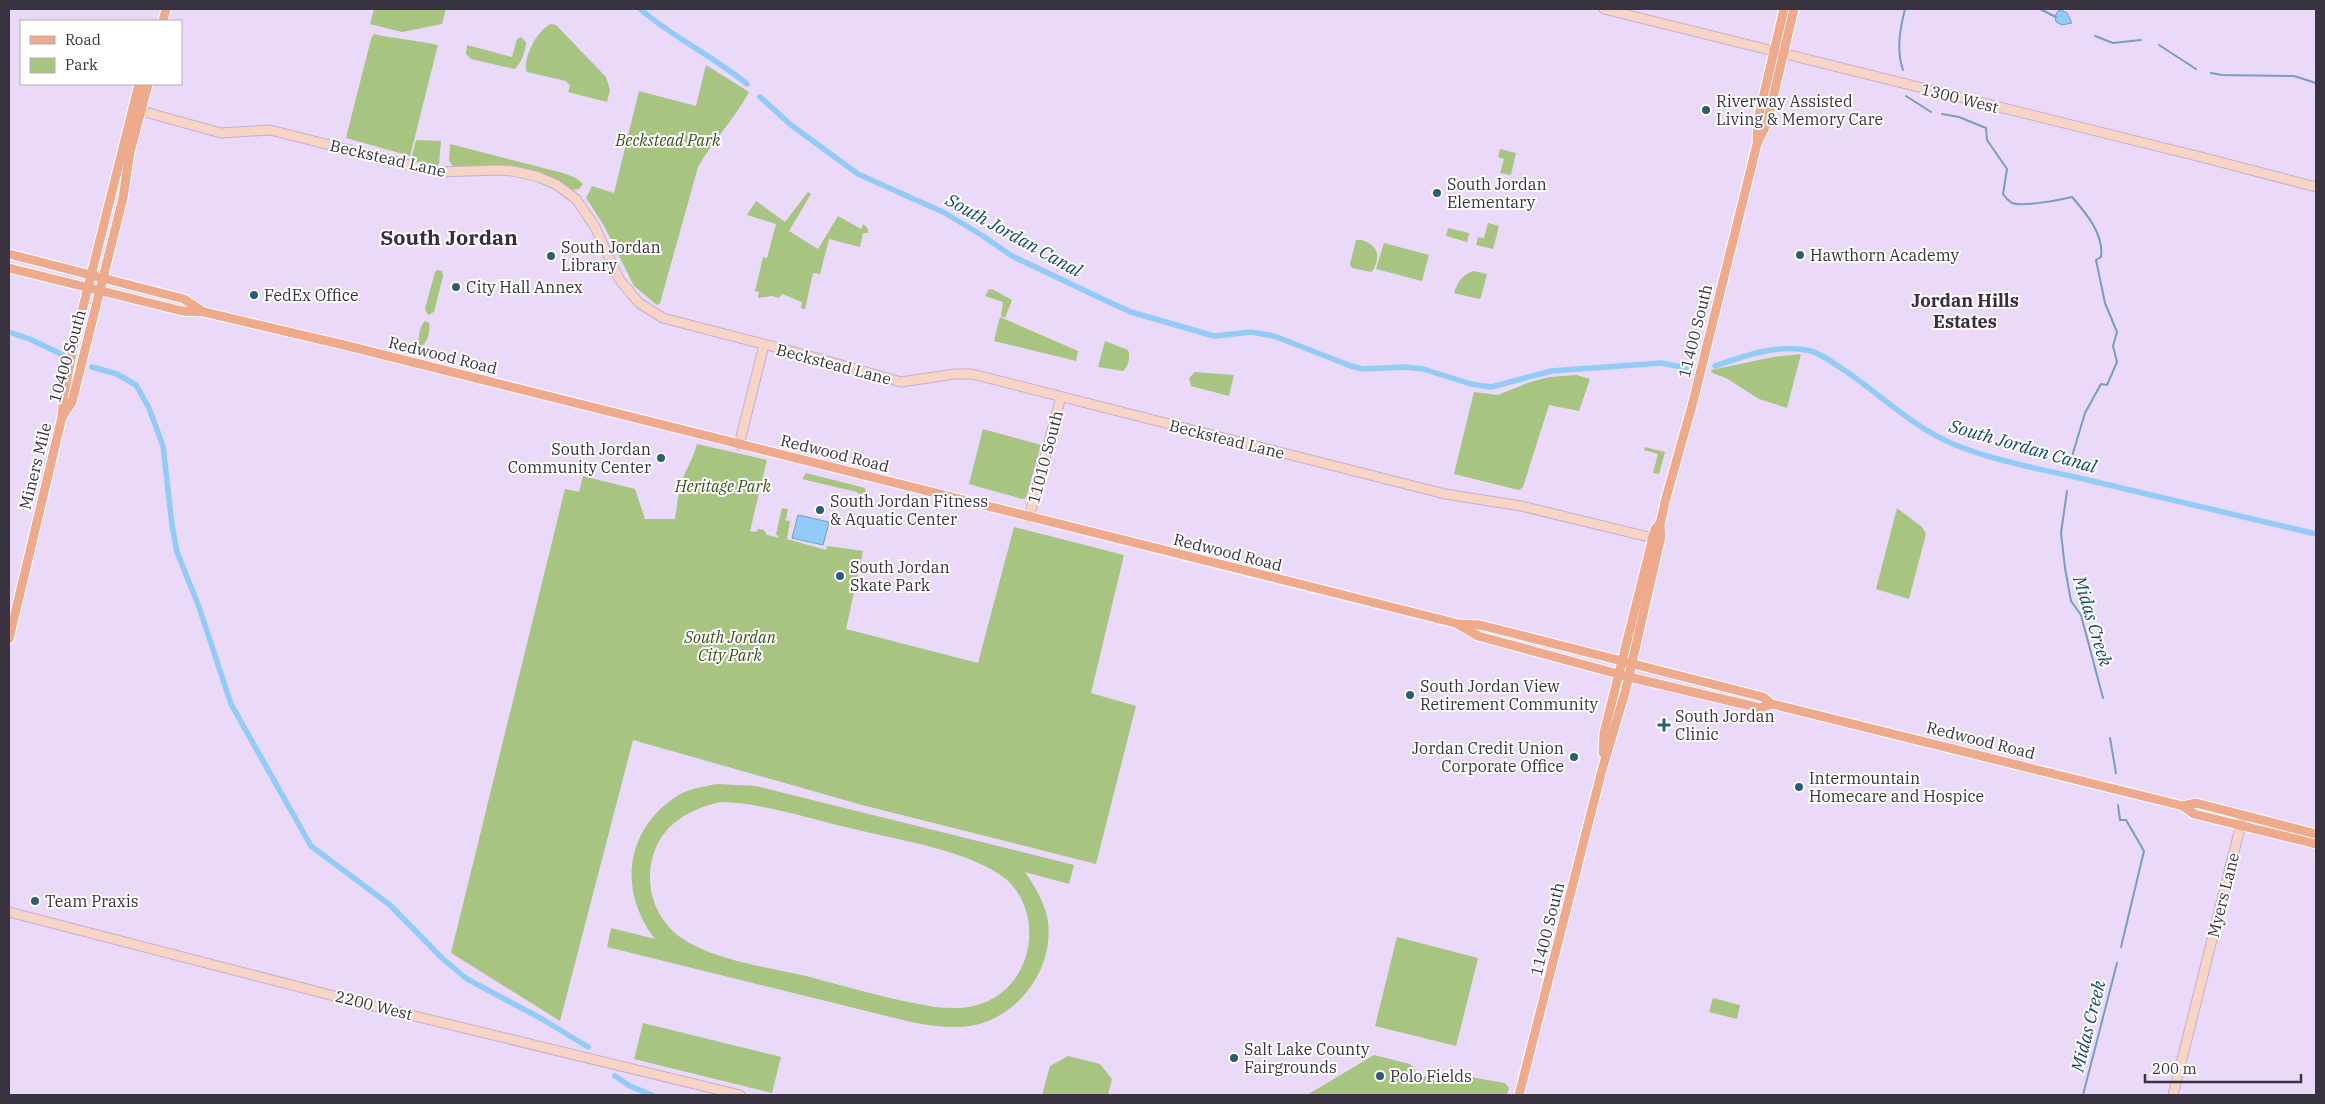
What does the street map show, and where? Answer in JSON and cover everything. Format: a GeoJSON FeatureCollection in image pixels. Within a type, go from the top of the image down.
{"type":"FeatureCollection","features":[{"type":"Feature","properties":{"kind":"main road","name":"11400 South"},"geometry":{"type":"LineString","coordinates":[[1779,52],[1784,9]]}},
{"type":"Feature","properties":{"kind":"main road","name":"11400 South"},"geometry":{"type":"LineString","coordinates":[[1519,1095],[1602,770],[1629,678],[1661,536],[1660,524],[1693,402],[1757,144],[1758,119],[1794,9]]}},
{"type":"Feature","properties":{"kind":"main road","name":"10400 South"},"geometry":{"type":"LineString","coordinates":[[62,417],[72,402],[123,198],[139,85]]}},
{"type":"Feature","properties":{"kind":"main road","name":"10400 South"},"geometry":{"type":"LineString","coordinates":[[62,417],[64,394],[88,288],[136,112],[148,85]]}},
{"type":"Feature","properties":{"kind":"main road","name":"Redwood Road"},"geometry":{"type":"LineString","coordinates":[[9,254],[184,299],[204,312]]}},
{"type":"Feature","properties":{"kind":"main road","name":"Redwood Road"},"geometry":{"type":"LineString","coordinates":[[9,268],[182,311],[204,312],[348,346],[1459,624],[1480,625],[1763,697],[1772,704],[2183,806],[2194,814],[2316,834]]}},
{"type":"Feature","properties":{"kind":"main road","name":"Miners Mile"},"geometry":{"type":"LineString","coordinates":[[9,639],[62,417]]}},
{"type":"Feature","properties":{"kind":"main road","name":"11400 South"},"geometry":{"type":"LineString","coordinates":[[1602,770],[1604,733],[1655,528],[1660,524]]}},
{"type":"Feature","properties":{"kind":"main road","name":"Redwood Road"},"geometry":{"type":"LineString","coordinates":[[1459,624],[1478,636],[1629,678],[1760,708],[1772,704]]}},
{"type":"Feature","properties":{"kind":"main road","name":"Redwood Road"},"geometry":{"type":"LineString","coordinates":[[2242,821],[2316,844]]}},
{"type":"Feature","properties":{"kind":"street","name":"1300 West"},"geometry":{"type":"LineString","coordinates":[[1604,9],[2201,157],[2316,188]]}},
{"type":"Feature","properties":{"kind":"street","name":"Beckstead Lane"},"geometry":{"type":"LineString","coordinates":[[136,112],[175,125],[230,133],[270,130],[436,172],[513,171],[549,181],[570,194],[582,206],[595,226],[619,279],[639,303],[663,318],[832,362],[900,382],[954,374],[972,374],[1445,494],[1534,509],[1653,538]]}},
{"type":"Feature","properties":{"kind":"street"},"geometry":{"type":"LineString","coordinates":[[739,444],[764,345]]}},
{"type":"Feature","properties":{"kind":"street","name":"11010 South"},"geometry":{"type":"LineString","coordinates":[[1029,517],[1061,397]]}},
{"type":"Feature","properties":{"kind":"street","name":"Myers Lane"},"geometry":{"type":"LineString","coordinates":[[2173,1095],[2242,821]]}},
{"type":"Feature","properties":{"kind":"street","name":"2200 West"},"geometry":{"type":"LineString","coordinates":[[9,912],[369,1005],[740,1095]]}},
{"type":"Feature","properties":{"kind":"green space"},"geometry":{"type":"Polygon","coordinates":[[[374,9],[446,9],[442,24],[402,32],[370,24],[374,9]]]}},
{"type":"Feature","properties":{"kind":"green space"},"geometry":{"type":"Polygon","coordinates":[[[551,24],[556,25],[606,77],[610,90],[607,102],[568,92],[570,86],[566,81],[527,72],[527,59],[532,45],[541,32],[551,24]]]}},
{"type":"Feature","properties":{"kind":"green space"},"geometry":{"type":"Polygon","coordinates":[[[374,34],[438,45],[410,156],[346,138],[371,39],[374,34]]]}},
{"type":"Feature","properties":{"kind":"green space"},"geometry":{"type":"Polygon","coordinates":[[[521,37],[526,42],[525,49],[521,61],[514,69],[471,59],[466,54],[467,45],[512,57],[517,39],[521,37]]]}},
{"type":"Feature","properties":{"kind":"green space","name":"Beckstead Park"},"geometry":{"type":"Polygon","coordinates":[[[706,65],[749,92],[698,167],[660,303],[657,305],[634,286],[603,224],[586,198],[592,186],[614,193],[639,91],[696,106],[706,65]]]}},
{"type":"Feature","properties":{"kind":"green space"},"geometry":{"type":"Polygon","coordinates":[[[416,140],[441,141],[439,164],[434,167],[411,160],[416,140]]]}},
{"type":"Feature","properties":{"kind":"green space"},"geometry":{"type":"Polygon","coordinates":[[[450,144],[563,173],[576,178],[583,184],[579,189],[572,190],[538,172],[509,165],[454,167],[449,161],[450,144]]]}},
{"type":"Feature","properties":{"kind":"green space"},"geometry":{"type":"Polygon","coordinates":[[[1500,149],[1516,153],[1511,175],[1500,173],[1504,159],[1498,157],[1500,149]]]}},
{"type":"Feature","properties":{"kind":"green space"},"geometry":{"type":"Polygon","coordinates":[[[808,192],[811,194],[789,231],[818,249],[838,216],[861,229],[863,224],[866,226],[868,233],[863,233],[860,247],[829,239],[820,274],[813,273],[805,309],[801,308],[802,302],[782,294],[779,298],[772,296],[758,298],[759,292],[755,291],[763,257],[767,258],[776,224],[747,215],[756,201],[785,222],[808,192]]]}},
{"type":"Feature","properties":{"kind":"green space"},"geometry":{"type":"Polygon","coordinates":[[[1488,223],[1499,226],[1493,249],[1476,245],[1478,237],[1484,238],[1488,223]]]}},
{"type":"Feature","properties":{"kind":"green space"},"geometry":{"type":"Polygon","coordinates":[[[1448,228],[1469,233],[1467,242],[1446,236],[1448,228]]]}},
{"type":"Feature","properties":{"kind":"green space"},"geometry":{"type":"Polygon","coordinates":[[[1356,240],[1362,240],[1372,245],[1377,253],[1377,262],[1372,272],[1352,268],[1350,264],[1356,240]]]}},
{"type":"Feature","properties":{"kind":"green space"},"geometry":{"type":"Polygon","coordinates":[[[1384,243],[1429,255],[1422,281],[1376,269],[1384,243]]]}},
{"type":"Feature","properties":{"kind":"green space"},"geometry":{"type":"Polygon","coordinates":[[[437,270],[442,271],[443,276],[434,312],[428,315],[425,309],[437,270]]]}},
{"type":"Feature","properties":{"kind":"green space"},"geometry":{"type":"Polygon","coordinates":[[[1474,271],[1487,274],[1481,297],[1479,299],[1454,293],[1461,279],[1466,274],[1474,271]]]}},
{"type":"Feature","properties":{"kind":"green space"},"geometry":{"type":"Polygon","coordinates":[[[989,289],[1012,300],[1005,318],[1001,316],[1003,302],[985,296],[989,289]]]}},
{"type":"Feature","properties":{"kind":"green space"},"geometry":{"type":"Polygon","coordinates":[[[1000,317],[1078,351],[1076,361],[994,341],[1000,317]]]}},
{"type":"Feature","properties":{"kind":"green space"},"geometry":{"type":"Polygon","coordinates":[[[425,321],[429,323],[429,333],[425,343],[420,348],[419,334],[425,321]]]}},
{"type":"Feature","properties":{"kind":"green space"},"geometry":{"type":"Polygon","coordinates":[[[1105,341],[1128,350],[1128,361],[1123,371],[1098,367],[1105,341]]]}},
{"type":"Feature","properties":{"kind":"green space"},"geometry":{"type":"Polygon","coordinates":[[[1801,354],[1787,408],[1759,399],[1726,378],[1712,373],[1711,370],[1773,357],[1801,354]]]}},
{"type":"Feature","properties":{"kind":"green space"},"geometry":{"type":"Polygon","coordinates":[[[1195,372],[1234,375],[1229,396],[1191,386],[1189,378],[1195,372]]]}},
{"type":"Feature","properties":{"kind":"green space"},"geometry":{"type":"Polygon","coordinates":[[[1576,375],[1590,379],[1579,411],[1549,405],[1523,487],[1519,490],[1454,474],[1474,392],[1498,395],[1530,382],[1550,377],[1576,375]]]}},
{"type":"Feature","properties":{"kind":"green space"},"geometry":{"type":"Polygon","coordinates":[[[983,429],[1041,445],[1026,498],[1022,499],[969,484],[983,429]]]}},
{"type":"Feature","properties":{"kind":"green space","name":"South Jordan City Park"},"geometry":{"type":"Polygon","coordinates":[[[697,444],[767,460],[750,531],[764,530],[767,535],[780,538],[776,534],[782,508],[788,509],[786,519],[784,520],[790,521],[787,539],[826,550],[827,546],[863,551],[846,629],[978,663],[1014,527],[1124,555],[1091,693],[1136,706],[1096,864],[862,805],[633,740],[560,1021],[451,953],[565,489],[579,492],[583,476],[635,489],[645,519],[675,519],[681,484],[697,444]]]}},
{"type":"Feature","properties":{"kind":"green space"},"geometry":{"type":"Polygon","coordinates":[[[1645,447],[1665,452],[1659,474],[1653,473],[1658,454],[1644,450],[1645,447]]]}},
{"type":"Feature","properties":{"kind":"green space"},"geometry":{"type":"Polygon","coordinates":[[[806,473],[865,488],[866,494],[861,496],[857,492],[802,479],[806,473]]]}},
{"type":"Feature","properties":{"kind":"green space"},"geometry":{"type":"Polygon","coordinates":[[[1897,508],[1922,527],[1926,534],[1909,599],[1876,589],[1897,508]]]}},
{"type":"Feature","properties":{"kind":"green space"},"geometry":{"type":"Polygon","coordinates":[[[717,784],[756,786],[1074,865],[1069,884],[1025,872],[1043,904],[1047,916],[1049,934],[1046,953],[1040,970],[1031,986],[1019,1001],[1005,1012],[988,1021],[970,1026],[936,1026],[903,1020],[607,947],[611,928],[655,939],[643,921],[632,883],[632,864],[637,846],[645,828],[657,812],[674,798],[689,790],[717,784]],[[720,802],[688,814],[670,827],[657,845],[651,867],[651,890],[658,911],[664,921],[680,937],[708,952],[740,962],[935,1007],[963,1008],[984,1003],[1005,990],[1016,977],[1024,961],[1028,944],[1029,927],[1026,910],[1018,894],[1007,880],[993,870],[975,861],[932,847],[785,812],[720,802]]]}},
{"type":"Feature","properties":{"kind":"green space"},"geometry":{"type":"Polygon","coordinates":[[[1397,937],[1478,958],[1456,1046],[1375,1026],[1397,937]]]}},
{"type":"Feature","properties":{"kind":"green space"},"geometry":{"type":"Polygon","coordinates":[[[1713,998],[1740,1005],[1737,1019],[1709,1012],[1713,998]]]}},
{"type":"Feature","properties":{"kind":"green space"},"geometry":{"type":"Polygon","coordinates":[[[643,1023],[781,1057],[772,1093],[634,1059],[643,1023]]]}},
{"type":"Feature","properties":{"kind":"green space","name":"Polo Fields"},"geometry":{"type":"Polygon","coordinates":[[[1374,1055],[1410,1064],[1415,1069],[1414,1075],[1425,1077],[1429,1072],[1436,1071],[1505,1083],[1509,1088],[1507,1095],[1307,1095],[1374,1055]]]}},
{"type":"Feature","properties":{"kind":"green space"},"geometry":{"type":"Polygon","coordinates":[[[1068,1056],[1100,1064],[1112,1079],[1108,1095],[1042,1095],[1050,1066],[1068,1056]]]}},
{"type":"Feature","properties":{"kind":"water"},"geometry":{"type":"Polygon","coordinates":[[[2061,10],[2067,13],[2072,23],[2062,25],[2056,22],[2055,16],[2061,10]]]}},
{"type":"Feature","properties":{"kind":"water"},"geometry":{"type":"Polygon","coordinates":[[[798,515],[829,522],[823,545],[792,538],[798,515]]]}},
{"type":"Feature","properties":{"kind":"waterway","name":"South Jordan Canal"},"geometry":{"type":"LineString","coordinates":[[640,9],[747,84]]}},
{"type":"Feature","properties":{"kind":"waterway","name":"Midas Creek"},"geometry":{"type":"LineString","coordinates":[[1903,70],[1899,47],[1905,9]]}},
{"type":"Feature","properties":{"kind":"waterway"},"geometry":{"type":"LineString","coordinates":[[2040,9],[2056,17]]}},
{"type":"Feature","properties":{"kind":"waterway"},"geometry":{"type":"LineString","coordinates":[[2095,36],[2113,43],[2141,40]]}},
{"type":"Feature","properties":{"kind":"waterway"},"geometry":{"type":"LineString","coordinates":[[2159,45],[2196,69]]}},
{"type":"Feature","properties":{"kind":"waterway"},"geometry":{"type":"LineString","coordinates":[[2211,73],[2222,75],[2294,76],[2316,83]]}},
{"type":"Feature","properties":{"kind":"waterway","name":"Midas Creek"},"geometry":{"type":"LineString","coordinates":[[1906,96],[1931,112]]}},
{"type":"Feature","properties":{"kind":"waterway","name":"South Jordan Canal"},"geometry":{"type":"LineString","coordinates":[[760,97],[791,125],[858,174],[945,213],[1012,256],[1131,312],[1214,336],[1251,332],[1274,336],[1363,369],[1405,367],[1423,369],[1471,384],[1491,387],[1551,371],[1661,363],[1687,368]]}},
{"type":"Feature","properties":{"kind":"waterway","name":"Midas Creek"},"geometry":{"type":"LineString","coordinates":[[1942,114],[1959,117],[1986,128],[1987,140],[2007,169],[2003,194],[2012,203],[2032,204],[2072,197],[2093,224],[2100,240],[2101,257],[2096,260],[2105,303],[2117,332],[2113,346],[2117,362],[2107,385],[2101,384],[2085,413],[2070,463]]}},
{"type":"Feature","properties":{"kind":"waterway"},"geometry":{"type":"LineString","coordinates":[[9,332],[32,340],[63,355]]}},
{"type":"Feature","properties":{"kind":"waterway","name":"South Jordan Canal"},"geometry":{"type":"LineString","coordinates":[[1715,366],[1774,350],[1799,349],[1811,351],[1847,372],[1924,429],[1953,444],[1987,456],[2022,465],[2316,534]]}},
{"type":"Feature","properties":{"kind":"waterway"},"geometry":{"type":"LineString","coordinates":[[92,367],[117,374],[136,385],[149,408],[163,446],[177,552],[199,607],[231,704],[311,846],[390,905],[443,959],[467,979],[542,1019],[588,1047]]}},
{"type":"Feature","properties":{"kind":"waterway","name":"Midas Creek"},"geometry":{"type":"LineString","coordinates":[[2067,491],[2061,533],[2065,568],[2071,601],[2081,615],[2103,698]]}},
{"type":"Feature","properties":{"kind":"waterway","name":"Midas Creek"},"geometry":{"type":"LineString","coordinates":[[2110,738],[2116,773]]}},
{"type":"Feature","properties":{"kind":"waterway","name":"Midas Creek"},"geometry":{"type":"LineString","coordinates":[[2118,805],[2120,820],[2126,820],[2144,851],[2121,947]]}},
{"type":"Feature","properties":{"kind":"waterway","name":"Midas Creek"},"geometry":{"type":"LineString","coordinates":[[2083,1095],[2117,963]]}},
{"type":"Feature","properties":{"kind":"waterway"},"geometry":{"type":"LineString","coordinates":[[615,1076],[630,1086],[652,1095]]}},
{"type":"Feature","properties":{"kind":"place","name":"Riverway Assisted Living & Memory Care"},"geometry":{"type":"Point","coordinates":[1706,110]}},
{"type":"Feature","properties":{"kind":"place","name":"South Jordan Elementary"},"geometry":{"type":"Point","coordinates":[1437,193]}},
{"type":"Feature","properties":{"kind":"place","name":"Hawthorn Academy"},"geometry":{"type":"Point","coordinates":[1800,255]}},
{"type":"Feature","properties":{"kind":"place","name":"South Jordan Library"},"geometry":{"type":"Point","coordinates":[551,256]}},
{"type":"Feature","properties":{"kind":"place","name":"City Hall Annex"},"geometry":{"type":"Point","coordinates":[456,287]}},
{"type":"Feature","properties":{"kind":"place","name":"FedEx Office"},"geometry":{"type":"Point","coordinates":[254,295]}},
{"type":"Feature","properties":{"kind":"place","name":"South Jordan Community Center"},"geometry":{"type":"Point","coordinates":[661,458]}},
{"type":"Feature","properties":{"kind":"place","name":"South Jordan Fitness & Aquatic Center"},"geometry":{"type":"Point","coordinates":[820,510]}},
{"type":"Feature","properties":{"kind":"place","name":"South Jordan Skate Park"},"geometry":{"type":"Point","coordinates":[840,576]}},
{"type":"Feature","properties":{"kind":"place","name":"South Jordan View Retirement Community"},"geometry":{"type":"Point","coordinates":[1410,695]}},
{"type":"Feature","properties":{"kind":"place","name":"South Jordan Clinic"},"geometry":{"type":"Point","coordinates":[1664,725]}},
{"type":"Feature","properties":{"kind":"place","name":"Jordan Credit Union Corporate Office"},"geometry":{"type":"Point","coordinates":[1574,757]}},
{"type":"Feature","properties":{"kind":"place","name":"Intermountain Homecare and Hospice"},"geometry":{"type":"Point","coordinates":[1799,787]}},
{"type":"Feature","properties":{"kind":"place","name":"Team Praxis"},"geometry":{"type":"Point","coordinates":[35,901]}},
{"type":"Feature","properties":{"kind":"place","name":"Salt Lake County Fairgrounds"},"geometry":{"type":"Point","coordinates":[1234,1058]}},
{"type":"Feature","properties":{"kind":"place","name":"Polo Fields"},"geometry":{"type":"Point","coordinates":[1380,1076]}},
{"type":"Feature","properties":{"kind":"district","name":"South Jordan"},"geometry":{"type":"Point","coordinates":[449,237]}},
{"type":"Feature","properties":{"kind":"district","name":"Jordan Hills Estates"},"geometry":{"type":"Point","coordinates":[1965,310]}},
{"type":"Feature","properties":{"kind":"park label","name":"Heritage Park"},"geometry":{"type":"Point","coordinates":[723,486]}}]}
